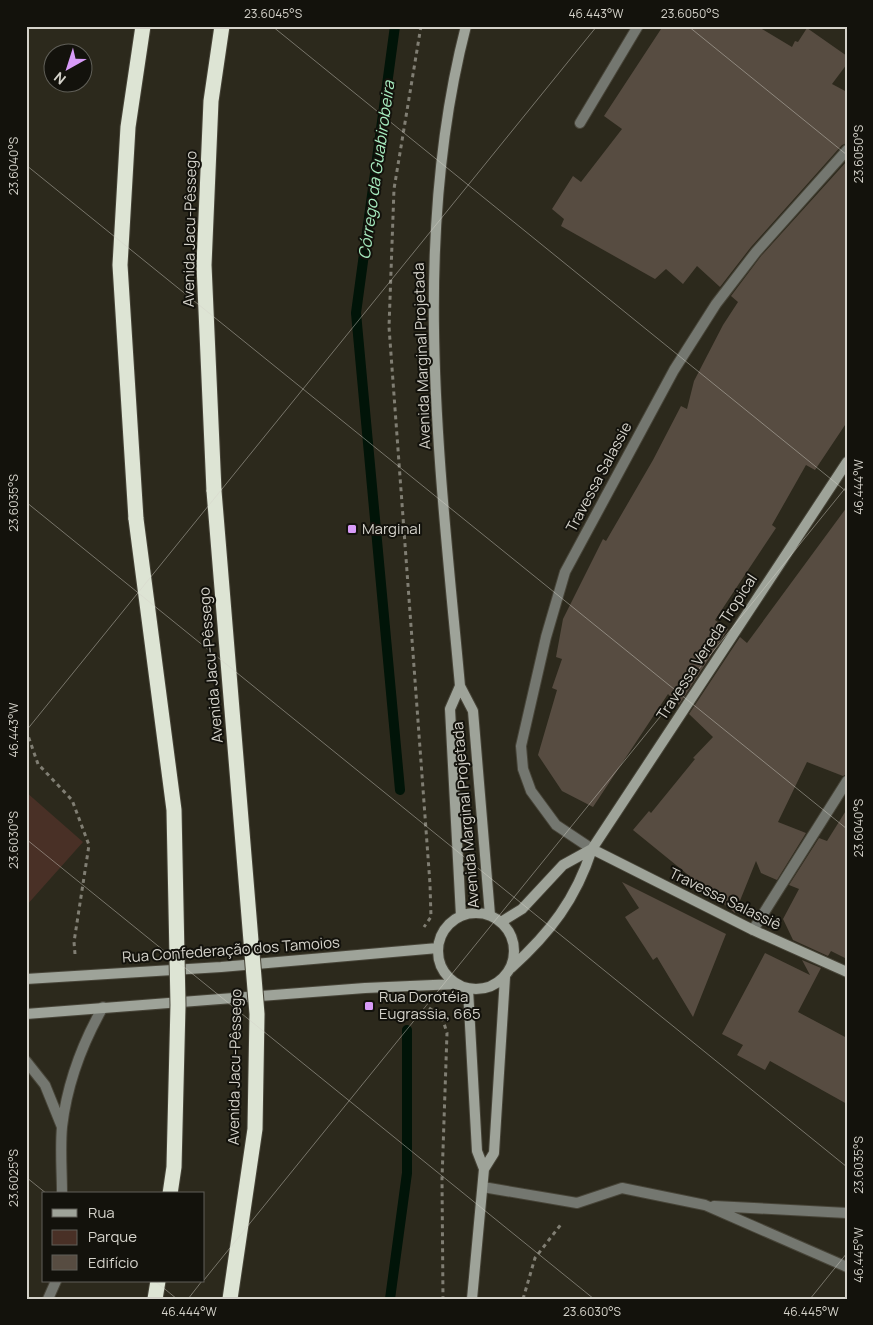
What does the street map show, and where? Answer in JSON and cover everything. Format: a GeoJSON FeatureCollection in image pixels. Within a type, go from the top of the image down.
{"type":"FeatureCollection","features":[{"type":"Feature","properties":{"kind":"highway"},"geometry":{"type":"LineString","coordinates":[[143,26],[128,127],[120,265],[136,519],[174,810],[178,1005],[174,1167],[170,1192]]}},
{"type":"Feature","properties":{"kind":"highway","name":"Avenida Jacu-Pêssego"},"geometry":{"type":"LineString","coordinates":[[222,26],[211,101],[204,265],[214,491],[257,1014],[255,1129],[230,1299]]}},
{"type":"Feature","properties":{"kind":"highway"},"geometry":{"type":"LineString","coordinates":[[155,1299],[158,1282]]}},
{"type":"Feature","properties":{"kind":"main road","name":"Avenida Marginal Projetada"},"geometry":{"type":"LineString","coordinates":[[466,26],[442,156],[433,277],[436,404],[460,686],[473,711],[490,915]]}},
{"type":"Feature","properties":{"kind":"main road","name":"Travessa Vereda Tropical"},"geometry":{"type":"LineString","coordinates":[[508,973],[554,923],[583,878],[592,849],[847,462]]}},
{"type":"Feature","properties":{"kind":"main road","name":"Avenida Marginal Projetada"},"geometry":{"type":"LineString","coordinates":[[460,686],[450,709],[461,916]]}},
{"type":"Feature","properties":{"kind":"main road","name":"Travessa Vereda Tropical"},"geometry":{"type":"LineString","coordinates":[[501,922],[522,909],[563,865],[592,849]]}},
{"type":"Feature","properties":{"kind":"main road","name":"Travessa Salassiê"},"geometry":{"type":"LineString","coordinates":[[592,849],[752,930],[847,972]]}},
{"type":"Feature","properties":{"kind":"main road"},"geometry":{"type":"LineString","coordinates":[[484,1169],[494,1153],[508,973],[514,947],[508,929],[490,915],[472,913],[461,916],[443,931],[438,948],[439,963],[449,978],[456,984],[468,989],[488,988],[508,973]]}},
{"type":"Feature","properties":{"kind":"main road","name":"Rua Confederação dos Tamoios"},"geometry":{"type":"LineString","coordinates":[[26,979],[211,967],[438,948]]}},
{"type":"Feature","properties":{"kind":"main road"},"geometry":{"type":"LineString","coordinates":[[26,1014],[103,1007],[456,984]]}},
{"type":"Feature","properties":{"kind":"main road"},"geometry":{"type":"LineString","coordinates":[[468,989],[476,1151],[484,1169],[472,1299]]}},
{"type":"Feature","properties":{"kind":"street"},"geometry":{"type":"LineString","coordinates":[[580,123],[638,26]]}},
{"type":"Feature","properties":{"kind":"street","name":"Travessa Salassie"},"geometry":{"type":"LineString","coordinates":[[592,849],[556,825],[531,791],[523,769],[521,746],[546,637],[565,572],[674,370],[716,304],[756,252],[847,150]]}},
{"type":"Feature","properties":{"kind":"street"},"geometry":{"type":"LineString","coordinates":[[752,930],[847,781]]}},
{"type":"Feature","properties":{"kind":"street"},"geometry":{"type":"LineString","coordinates":[[62,1192],[62,1128],[80,1051],[103,1007]]}},
{"type":"Feature","properties":{"kind":"street"},"geometry":{"type":"LineString","coordinates":[[26,1061],[45,1085],[62,1128]]}},
{"type":"Feature","properties":{"kind":"street"},"geometry":{"type":"LineString","coordinates":[[483,1187],[578,1204],[622,1188],[705,1205],[847,1213]]}},
{"type":"Feature","properties":{"kind":"street"},"geometry":{"type":"LineString","coordinates":[[705,1205],[847,1267]]}},
{"type":"Feature","properties":{"kind":"street"},"geometry":{"type":"LineString","coordinates":[[48,1299],[56,1282]]}},
{"type":"Feature","properties":{"kind":"path"},"geometry":{"type":"LineString","coordinates":[[421,26],[394,189],[389,327],[430,884],[431,917],[423,929]]}},
{"type":"Feature","properties":{"kind":"path"},"geometry":{"type":"LineString","coordinates":[[26,730],[38,764],[72,800],[89,845],[74,942],[75,955]]}},
{"type":"Feature","properties":{"kind":"path"},"geometry":{"type":"LineString","coordinates":[[443,1299],[442,1179],[447,1033]]}},
{"type":"Feature","properties":{"kind":"path"},"geometry":{"type":"LineString","coordinates":[[523,1299],[535,1258],[578,1204]]}},
{"type":"Feature","properties":{"kind":"green space"},"geometry":{"type":"Polygon","coordinates":[[[26,792],[83,842],[26,906],[26,792]]]}},
{"type":"Feature","properties":{"kind":"building"},"geometry":{"type":"Polygon","coordinates":[[[663,26],[757,26],[792,47],[795,41],[798,42],[807,28],[847,56],[847,64],[832,84],[847,92],[847,143],[842,145],[751,247],[720,287],[697,266],[683,284],[666,269],[655,279],[561,226],[564,219],[552,209],[573,176],[581,182],[622,129],[604,116],[663,26]]]}},
{"type":"Feature","properties":{"kind":"building"},"geometry":{"type":"Polygon","coordinates":[[[847,161],[847,422],[815,470],[806,465],[772,525],[776,528],[715,620],[728,629],[679,705],[668,694],[593,807],[562,791],[538,755],[557,690],[552,688],[562,659],[556,657],[563,619],[603,539],[606,541],[653,460],[681,406],[687,409],[694,381],[723,325],[738,302],[731,296],[761,256],[847,161]]]}},
{"type":"Feature","properties":{"kind":"building"},"geometry":{"type":"Polygon","coordinates":[[[847,507],[847,774],[843,776],[807,762],[778,822],[806,833],[777,880],[761,873],[756,861],[735,913],[633,830],[649,811],[651,813],[695,759],[693,758],[713,737],[689,714],[740,637],[747,643],[847,507]]]}},
{"type":"Feature","properties":{"kind":"building"},"geometry":{"type":"Polygon","coordinates":[[[847,809],[847,959],[831,951],[828,956],[793,940],[783,919],[799,889],[789,885],[819,838],[827,841],[847,809]]]}},
{"type":"Feature","properties":{"kind":"building"},"geometry":{"type":"Polygon","coordinates":[[[622,882],[726,934],[693,1017],[657,957],[653,960],[625,917],[639,908],[622,882]]]}},
{"type":"Feature","properties":{"kind":"building"},"geometry":{"type":"Polygon","coordinates":[[[765,953],[810,975],[802,960],[821,968],[798,1012],[847,1038],[847,1104],[770,1061],[765,1070],[737,1055],[743,1045],[722,1034],[765,953]]]}},
{"type":"Feature","properties":{"kind":"waterway"},"geometry":{"type":"LineString","coordinates":[[395,26],[356,313],[400,790]]}},
{"type":"Feature","properties":{"kind":"waterway","name":"Córrego da Guabirobeira"},"geometry":{"type":"LineString","coordinates":[[390,1299],[407,1173],[407,1030]]}},
{"type":"Feature","properties":{"kind":"place","name":"Marginal"},"geometry":{"type":"Point","coordinates":[352,529]}},
{"type":"Feature","properties":{"kind":"place","name":"Rua Dorotéia Eugrassia, 665"},"geometry":{"type":"Point","coordinates":[369,1006]}}]}
